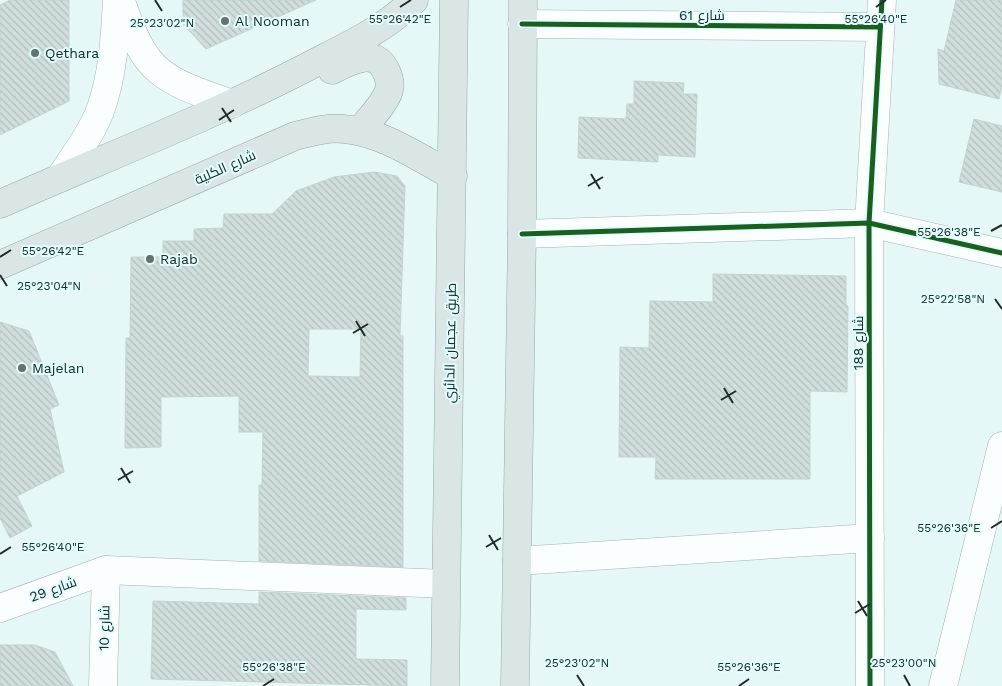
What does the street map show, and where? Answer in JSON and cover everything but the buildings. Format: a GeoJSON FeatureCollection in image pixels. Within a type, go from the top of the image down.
{"type":"FeatureCollection","features":[{"type":"Feature","properties":{"kind":"main road"},"geometry":{"type":"LineString","coordinates":[[0,204],[232,104],[292,75],[377,30],[414,0]]}},
{"type":"Feature","properties":{"kind":"main road","name":"طريق عجمان الدائري"},"geometry":{"type":"LineString","coordinates":[[445,686],[454,0]]}},
{"type":"Feature","properties":{"kind":"main road"},"geometry":{"type":"LineString","coordinates":[[515,686],[522,234],[523,12]]}},
{"type":"Feature","properties":{"kind":"main road"},"geometry":{"type":"LineString","coordinates":[[292,75],[312,77],[365,56],[376,60],[384,67],[389,78],[389,89],[360,131]]}},
{"type":"Feature","properties":{"kind":"main road","name":"شارع الكلية"},"geometry":{"type":"LineString","coordinates":[[0,265],[295,136],[319,130],[343,128],[360,131],[390,142],[452,176]]}},
{"type":"Feature","properties":{"kind":"street"},"geometry":{"type":"LineString","coordinates":[[119,0],[133,38],[147,60],[162,75],[187,88],[232,104]]}},
{"type":"Feature","properties":{"kind":"street"},"geometry":{"type":"LineString","coordinates":[[60,178],[99,112],[109,82],[119,0]]}},
{"type":"Feature","properties":{"kind":"street","name":"شارع 188"},"geometry":{"type":"LineString","coordinates":[[870,686],[869,223],[882,0]]}},
{"type":"Feature","properties":{"kind":"street","name":"شارع 61"},"geometry":{"type":"LineString","coordinates":[[523,12],[880,27]]}},
{"type":"Feature","properties":{"kind":"street"},"geometry":{"type":"LineString","coordinates":[[522,234],[869,223],[1002,252]]}},
{"type":"Feature","properties":{"kind":"street"},"geometry":{"type":"LineString","coordinates":[[943,686],[1002,446]]}},
{"type":"Feature","properties":{"kind":"street"},"geometry":{"type":"LineString","coordinates":[[517,561],[870,538]]}},
{"type":"Feature","properties":{"kind":"street"},"geometry":{"type":"LineString","coordinates":[[106,570],[446,584]]}},
{"type":"Feature","properties":{"kind":"street","name":"شارع 29"},"geometry":{"type":"LineString","coordinates":[[0,608],[106,570]]}},
{"type":"Feature","properties":{"kind":"street","name":"شارع 10"},"geometry":{"type":"LineString","coordinates":[[103,686],[106,570]]}},
{"type":"Feature","properties":{"kind":"cycle path"},"geometry":{"type":"LineString","coordinates":[[870,686],[869,223],[882,0]]}},
{"type":"Feature","properties":{"kind":"cycle path"},"geometry":{"type":"LineString","coordinates":[[522,24],[880,27]]}},
{"type":"Feature","properties":{"kind":"cycle path"},"geometry":{"type":"LineString","coordinates":[[522,234],[869,223],[1002,253]]}},
{"type":"Feature","properties":{"kind":"place","name":"Al Nooman"},"geometry":{"type":"Point","coordinates":[225,21]}},
{"type":"Feature","properties":{"kind":"place","name":"Qethara"},"geometry":{"type":"Point","coordinates":[35,53]}},
{"type":"Feature","properties":{"kind":"place","name":"Rajab"},"geometry":{"type":"Point","coordinates":[150,259]}},
{"type":"Feature","properties":{"kind":"place","name":"Majelan"},"geometry":{"type":"Point","coordinates":[22,368]}}]}
